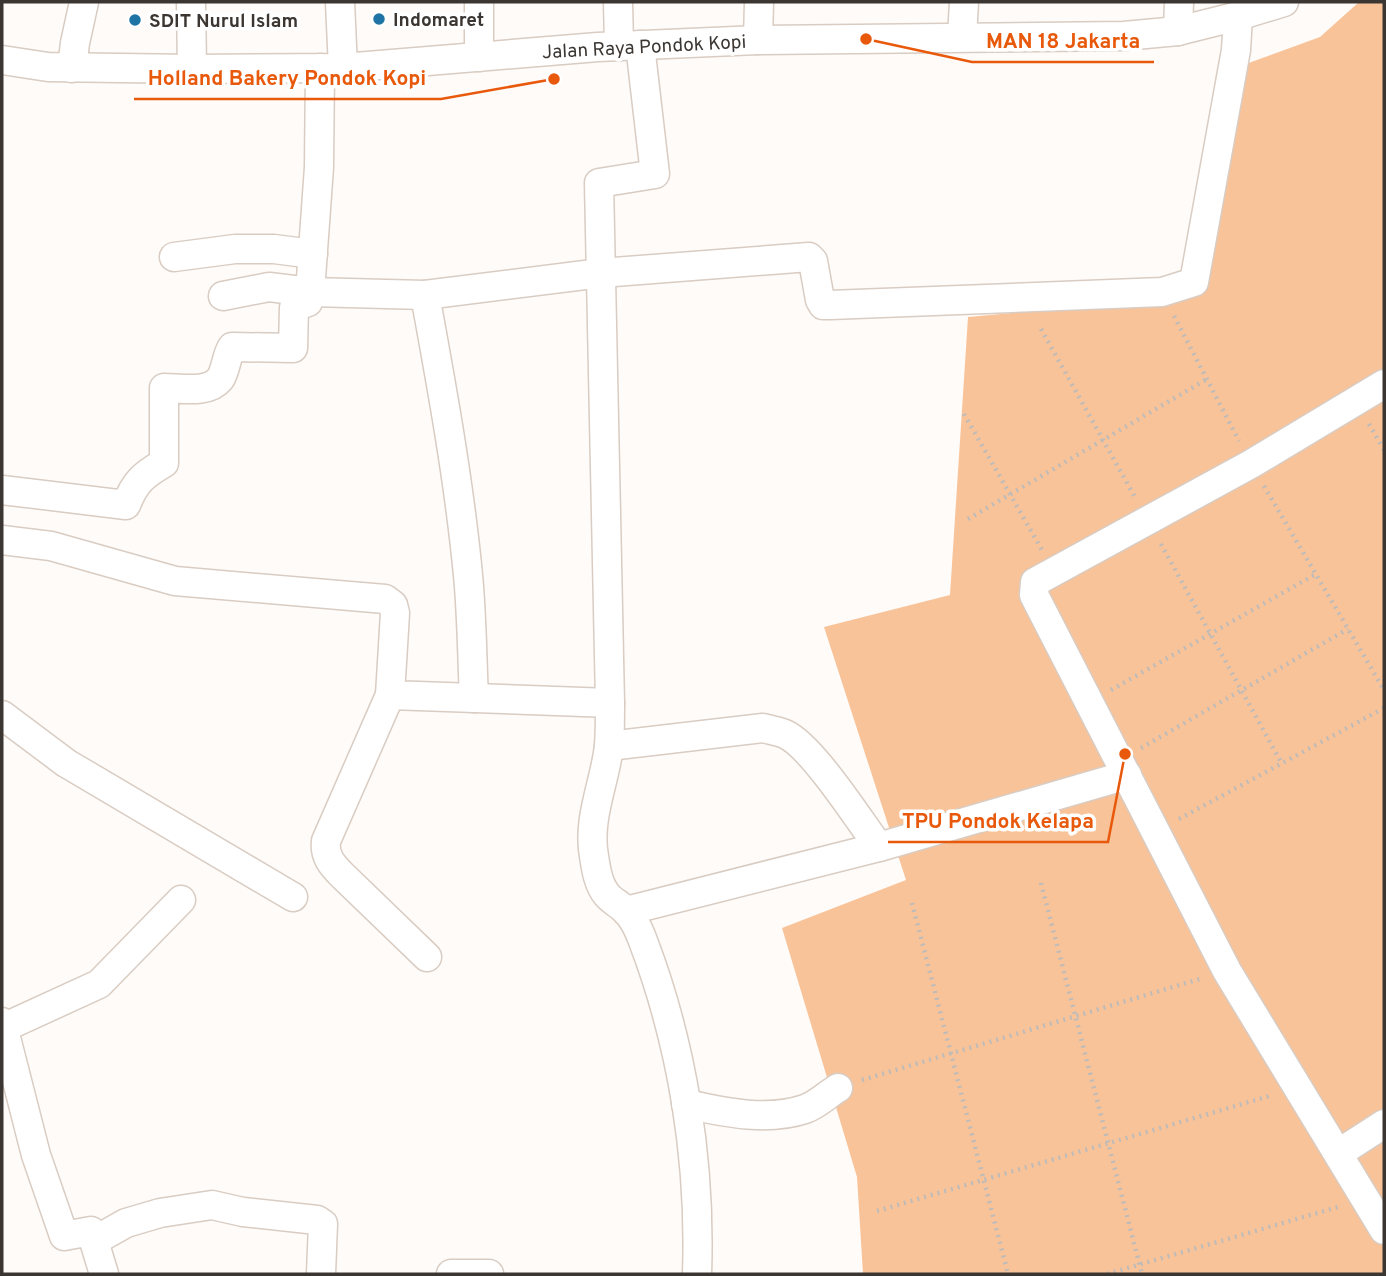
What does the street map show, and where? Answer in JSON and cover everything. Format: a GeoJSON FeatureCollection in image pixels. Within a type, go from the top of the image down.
{"type":"FeatureCollection","features":[{"type":"Feature","properties":{"kind":"street"},"geometry":{"type":"LineString","coordinates":[[72,68],[84,2]]}},
{"type":"Feature","properties":{"kind":"street"},"geometry":{"type":"LineString","coordinates":[[191,2],[192,69]]}},
{"type":"Feature","properties":{"kind":"street"},"geometry":{"type":"LineString","coordinates":[[2,490],[126,505],[134,485],[148,472],[164,463],[164,388],[208,388],[221,378],[226,356],[232,347],[293,348],[294,307],[308,302],[310,292],[319,167],[340,2]]}},
{"type":"Feature","properties":{"kind":"street"},"geometry":{"type":"LineString","coordinates":[[479,2],[479,57]]}},
{"type":"Feature","properties":{"kind":"street"},"geometry":{"type":"LineString","coordinates":[[618,2],[630,46],[655,174],[599,183],[610,703],[608,746],[594,820],[593,852],[600,883],[608,896],[626,911],[642,937],[663,995],[686,1104],[699,1218],[697,1274]]}},
{"type":"Feature","properties":{"kind":"street"},"geometry":{"type":"LineString","coordinates":[[758,40],[759,2]]}},
{"type":"Feature","properties":{"kind":"street"},"geometry":{"type":"LineString","coordinates":[[962,37],[964,2]]}},
{"type":"Feature","properties":{"kind":"street"},"geometry":{"type":"LineString","coordinates":[[1178,31],[1180,2]]}},
{"type":"Feature","properties":{"kind":"street","name":"Jalan Raya Pondok Kopi"},"geometry":{"type":"LineString","coordinates":[[2,60],[72,68],[331,68],[630,46],[758,40],[1124,36],[1178,31],[1284,2]]}},
{"type":"Feature","properties":{"kind":"street"},"geometry":{"type":"LineString","coordinates":[[223,296],[270,287],[310,292],[425,295],[601,273],[806,256],[813,261],[815,267],[820,302],[830,306],[1162,292],[1194,282],[1236,50],[1238,16]]}},
{"type":"Feature","properties":{"kind":"street"},"geometry":{"type":"LineString","coordinates":[[174,257],[235,249],[274,249],[313,254]]}},
{"type":"Feature","properties":{"kind":"street"},"geometry":{"type":"LineString","coordinates":[[425,295],[448,423],[462,523],[468,578],[474,698]]}},
{"type":"Feature","properties":{"kind":"street"},"geometry":{"type":"LineString","coordinates":[[1384,384],[1251,464],[1035,582],[1034,596],[1227,971],[1384,1230]]}},
{"type":"Feature","properties":{"kind":"street"},"geometry":{"type":"LineString","coordinates":[[2,540],[51,546],[175,581],[385,599],[393,605],[395,613],[390,695],[326,841],[326,851],[331,864],[427,957]]}},
{"type":"Feature","properties":{"kind":"street"},"geometry":{"type":"LineString","coordinates":[[390,695],[610,703]]}},
{"type":"Feature","properties":{"kind":"street"},"geometry":{"type":"LineString","coordinates":[[2,715],[66,763],[293,897]]}},
{"type":"Feature","properties":{"kind":"street"},"geometry":{"type":"LineString","coordinates":[[608,746],[763,728],[785,734],[803,747],[879,847]]}},
{"type":"Feature","properties":{"kind":"street"},"geometry":{"type":"LineString","coordinates":[[626,911],[879,847],[1123,768]]}},
{"type":"Feature","properties":{"kind":"street"},"geometry":{"type":"LineString","coordinates":[[104,1274],[91,1231],[64,1236],[36,1154],[3,1025],[99,984],[181,900]]}},
{"type":"Feature","properties":{"kind":"street"},"geometry":{"type":"LineString","coordinates":[[686,1104],[735,1114],[772,1115],[807,1108],[838,1088]]}},
{"type":"Feature","properties":{"kind":"street"},"geometry":{"type":"LineString","coordinates":[[1339,1153],[1384,1124]]}},
{"type":"Feature","properties":{"kind":"street"},"geometry":{"type":"LineString","coordinates":[[94,1241],[126,1223],[160,1213],[212,1205],[243,1212],[317,1220],[323,1224],[321,1274]]}},
{"type":"Feature","properties":{"kind":"street"},"geometry":{"type":"LineString","coordinates":[[451,1274],[489,1274]]}},
{"type":"Feature","properties":{"kind":"path"},"geometry":{"type":"LineString","coordinates":[[1162,292],[1251,464],[1384,690]]}},
{"type":"Feature","properties":{"kind":"path"},"geometry":{"type":"LineString","coordinates":[[968,519],[1207,379]]}},
{"type":"Feature","properties":{"kind":"path"},"geometry":{"type":"LineString","coordinates":[[964,414],[1054,572]]}},
{"type":"Feature","properties":{"kind":"path"},"geometry":{"type":"LineString","coordinates":[[1089,703],[1316,574]]}},
{"type":"Feature","properties":{"kind":"path"},"geometry":{"type":"LineString","coordinates":[[1123,768],[1348,629]]}},
{"type":"Feature","properties":{"kind":"path"},"geometry":{"type":"LineString","coordinates":[[1157,831],[1384,708]]}},
{"type":"Feature","properties":{"kind":"path"},"geometry":{"type":"LineString","coordinates":[[1041,883],[1142,1274]]}},
{"type":"Feature","properties":{"kind":"path"},"geometry":{"type":"LineString","coordinates":[[912,903],[1008,1274]]}},
{"type":"Feature","properties":{"kind":"path"},"geometry":{"type":"LineString","coordinates":[[838,1088],[1227,971]]}},
{"type":"Feature","properties":{"kind":"path"},"geometry":{"type":"LineString","coordinates":[[877,1211],[1299,1087]]}},
{"type":"Feature","properties":{"kind":"path"},"geometry":{"type":"LineString","coordinates":[[1107,1274],[1366,1199]]}},
{"type":"Feature","properties":{"kind":"shaded area"},"geometry":{"type":"Polygon","coordinates":[[[1359,2],[1384,2],[1384,1274],[863,1274],[857,1177],[782,928],[906,880],[824,627],[950,595],[968,317],[1185,298],[1216,75],[1320,37],[1359,2]]]}},
{"type":"Feature","properties":{"kind":"place","name":"Indomaret"},"geometry":{"type":"Point","coordinates":[379,19]}},
{"type":"Feature","properties":{"kind":"place","name":"SDIT Nurul Islam"},"geometry":{"type":"Point","coordinates":[135,20]}},
{"type":"Feature","properties":{"kind":"place","name":"MAN 18 Jakarta"},"geometry":{"type":"Point","coordinates":[866,39]}},
{"type":"Feature","properties":{"kind":"place","name":"Holland Bakery Pondok Kopi"},"geometry":{"type":"Point","coordinates":[554,79]}},
{"type":"Feature","properties":{"kind":"place","name":"TPU Pondok Kelapa"},"geometry":{"type":"Point","coordinates":[1125,754]}}]}
